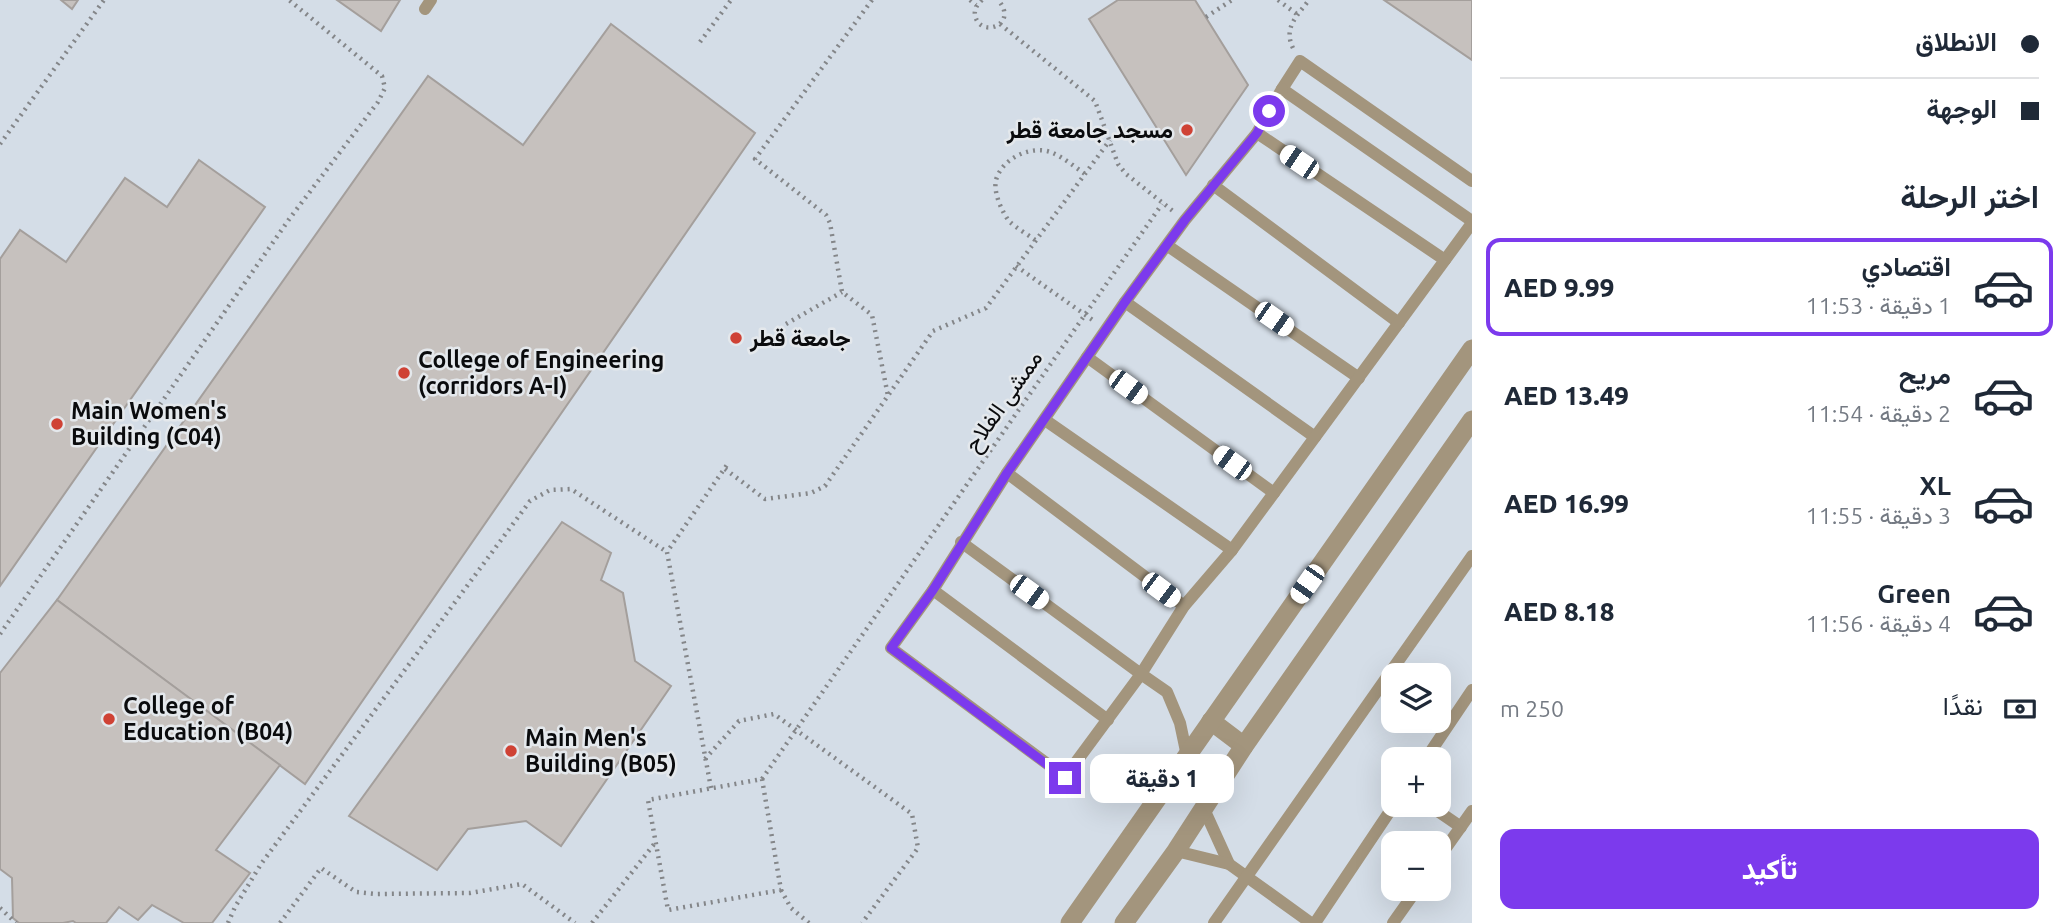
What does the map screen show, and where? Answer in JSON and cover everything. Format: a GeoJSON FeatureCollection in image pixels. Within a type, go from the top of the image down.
{"type":"FeatureCollection","features":[{"type":"Feature","properties":{"kind":"street"},"geometry":{"type":"LineString","coordinates":[[1070,923],[1472,349]]}},
{"type":"Feature","properties":{"kind":"street"},"geometry":{"type":"LineString","coordinates":[[1124,923],[1472,420]]}},
{"type":"Feature","properties":{"kind":"street"},"geometry":{"type":"LineString","coordinates":[[1211,721],[1244,746]]}},
{"type":"Feature","properties":{"kind":"lane"},"geometry":{"type":"LineString","coordinates":[[1282,89],[1472,222],[1232,550],[1184,606],[1142,674],[1065,778],[891,648],[933,590],[1007,473],[1185,220],[1257,133],[1282,89],[1300,61],[1472,181]]}},
{"type":"Feature","properties":{"kind":"lane"},"geometry":{"type":"LineString","coordinates":[[1257,133],[1445,261]]}},
{"type":"Feature","properties":{"kind":"lane"},"geometry":{"type":"LineString","coordinates":[[1213,185],[1399,323]]}},
{"type":"Feature","properties":{"kind":"lane"},"geometry":{"type":"LineString","coordinates":[[1168,246],[1359,378]]}},
{"type":"Feature","properties":{"kind":"lane"},"geometry":{"type":"LineString","coordinates":[[1125,302],[1315,437]]}},
{"type":"Feature","properties":{"kind":"lane"},"geometry":{"type":"LineString","coordinates":[[1087,357],[1274,493]]}},
{"type":"Feature","properties":{"kind":"lane"},"geometry":{"type":"LineString","coordinates":[[1045,420],[1232,550]]}},
{"type":"Feature","properties":{"kind":"lane"},"geometry":{"type":"LineString","coordinates":[[1007,473],[1184,606]]}},
{"type":"Feature","properties":{"kind":"lane"},"geometry":{"type":"LineString","coordinates":[[961,542],[1167,692],[1180,723],[1187,756]]}},
{"type":"Feature","properties":{"kind":"lane"},"geometry":{"type":"LineString","coordinates":[[1214,923],[1472,556]]}},
{"type":"Feature","properties":{"kind":"lane"},"geometry":{"type":"LineString","coordinates":[[933,590],[1108,720]]}},
{"type":"Feature","properties":{"kind":"lane"},"geometry":{"type":"LineString","coordinates":[[1434,747],[1472,690]]}},
{"type":"Feature","properties":{"kind":"lane"},"geometry":{"type":"LineString","coordinates":[[1204,809],[1229,864]]}},
{"type":"Feature","properties":{"kind":"lane"},"geometry":{"type":"LineString","coordinates":[[1451,841],[1472,811]]}},
{"type":"Feature","properties":{"kind":"lane"},"geometry":{"type":"LineString","coordinates":[[1176,851],[1229,864],[1313,923],[1386,817]]}},
{"type":"Feature","properties":{"kind":"lane"},"geometry":{"type":"LineString","coordinates":[[1446,817],[1461,827]]}},
{"type":"Feature","properties":{"kind":"lane"},"geometry":{"type":"LineString","coordinates":[[1393,923],[1409,901]]}},
{"type":"Feature","properties":{"kind":"path"},"geometry":{"type":"LineString","coordinates":[[0,144],[104,0]]}},
{"type":"Feature","properties":{"kind":"path"},"geometry":{"type":"LineString","coordinates":[[0,634],[290,218],[382,95],[385,88],[382,76],[289,0]]}},
{"type":"Feature","properties":{"kind":"path"},"geometry":{"type":"LineString","coordinates":[[699,42],[731,0]]}},
{"type":"Feature","properties":{"kind":"path"},"geometry":{"type":"LineString","coordinates":[[872,0],[755,159],[826,215],[830,223],[842,292],[872,315],[888,396]]}},
{"type":"Feature","properties":{"kind":"path"},"geometry":{"type":"LineString","coordinates":[[970,0],[976,5]]}},
{"type":"Feature","properties":{"kind":"path"},"geometry":{"type":"LineString","coordinates":[[982,0],[976,5],[974,13],[977,22],[984,27],[993,28],[1000,24],[1005,16],[1004,7],[998,0]]}},
{"type":"Feature","properties":{"kind":"path"},"geometry":{"type":"LineString","coordinates":[[1206,17],[1232,0]]}},
{"type":"Feature","properties":{"kind":"path"},"geometry":{"type":"LineString","coordinates":[[1278,0],[1298,15]]}},
{"type":"Feature","properties":{"kind":"path"},"geometry":{"type":"LineString","coordinates":[[1300,61],[1289,39],[1289,26],[1309,0]]}},
{"type":"Feature","properties":{"kind":"path"},"geometry":{"type":"LineString","coordinates":[[1000,24],[1095,100],[1118,163],[1126,174],[1185,220]]}},
{"type":"Feature","properties":{"kind":"path"},"geometry":{"type":"LineString","coordinates":[[725,469],[765,499],[811,493],[825,486],[933,331],[986,308],[1110,140]]}},
{"type":"Feature","properties":{"kind":"path"},"geometry":{"type":"LineString","coordinates":[[1036,240],[1010,221],[996,193],[996,180],[1010,160],[1020,153],[1039,150],[1053,153],[1085,174]]}},
{"type":"Feature","properties":{"kind":"path","name":"ممشى الفلاح"},"geometry":{"type":"LineString","coordinates":[[762,779],[1162,204]]}},
{"type":"Feature","properties":{"kind":"path"},"geometry":{"type":"LineString","coordinates":[[1016,266],[1106,329]]}},
{"type":"Feature","properties":{"kind":"path"},"geometry":{"type":"LineString","coordinates":[[786,324],[842,292]]}},
{"type":"Feature","properties":{"kind":"path"},"geometry":{"type":"LineString","coordinates":[[711,789],[667,552],[729,462]]}},
{"type":"Feature","properties":{"kind":"path"},"geometry":{"type":"LineString","coordinates":[[228,923],[261,864],[530,501],[550,490],[571,489],[667,552]]}},
{"type":"Feature","properties":{"kind":"path"},"geometry":{"type":"LineString","coordinates":[[705,759],[739,721],[774,714],[912,814],[918,848],[862,923]]}},
{"type":"Feature","properties":{"kind":"path"},"geometry":{"type":"LineString","coordinates":[[782,890],[668,910],[648,800],[762,779],[782,890],[791,908],[809,923]]}},
{"type":"Feature","properties":{"kind":"path"},"geometry":{"type":"LineString","coordinates":[[592,923],[655,843]]}},
{"type":"Feature","properties":{"kind":"path"},"geometry":{"type":"LineString","coordinates":[[280,923],[321,868],[356,892],[376,894],[470,893],[522,884],[575,923]]}},
{"type":"Feature","properties":{"kind":"path"},"geometry":{"type":"LineString","coordinates":[[0,908],[16,923]]}},
{"type":"Feature","properties":{"kind":"shaded area","name":"جامعة قطر"},"geometry":{"type":"Polygon","coordinates":[[[0,0],[1472,0],[1472,923],[0,923],[0,0]]]}},
{"type":"Feature","properties":{"kind":"building"},"geometry":{"type":"Polygon","coordinates":[[[61,0],[78,0],[72,9],[61,0]]]}},
{"type":"Feature","properties":{"kind":"building"},"geometry":{"type":"Polygon","coordinates":[[[337,0],[400,0],[381,31],[337,0]]]}},
{"type":"Feature","properties":{"kind":"building","name":"مسجد جامعة قطر"},"geometry":{"type":"Polygon","coordinates":[[[1118,0],[1195,0],[1248,85],[1186,175],[1089,19],[1118,0]]]}},
{"type":"Feature","properties":{"kind":"building"},"geometry":{"type":"Polygon","coordinates":[[[1384,0],[1472,0],[1472,60],[1384,0]]]}},
{"type":"Feature","properties":{"kind":"building","name":"College of Engineering (corridors A-I)"},"geometry":{"type":"Polygon","coordinates":[[[611,24],[755,133],[305,784],[57,600],[428,76],[523,145],[611,24]]]}},
{"type":"Feature","properties":{"kind":"building","name":"Main Women's Building (C04)"},"geometry":{"type":"Polygon","coordinates":[[[199,160],[265,207],[0,586],[0,259],[20,230],[66,262],[125,178],[167,207],[199,160]]]}},
{"type":"Feature","properties":{"kind":"building","name":"Main Men's Building (B05)"},"geometry":{"type":"Polygon","coordinates":[[[562,522],[611,553],[601,580],[623,593],[635,661],[671,686],[561,846],[526,821],[468,829],[437,870],[349,816],[562,522]]]}},
{"type":"Feature","properties":{"kind":"building","name":"College of Education (B04)"},"geometry":{"type":"Polygon","coordinates":[[[57,600],[280,765],[216,850],[250,873],[212,923],[184,923],[152,905],[138,920],[119,907],[106,923],[19,923],[13,918],[12,878],[0,869],[0,673],[57,600]]]}},
{"type":"Feature","properties":{"kind":"place","name":"مسجد جامعة قطر"},"geometry":{"type":"Point","coordinates":[1187,130]}},
{"type":"Feature","properties":{"kind":"place","name":"جامعة قطر"},"geometry":{"type":"Point","coordinates":[736,338]}},
{"type":"Feature","properties":{"kind":"place","name":"College of Engineering (corridors A-I)"},"geometry":{"type":"Point","coordinates":[404,373]}},
{"type":"Feature","properties":{"kind":"place","name":"Main Women's Building (C04)"},"geometry":{"type":"Point","coordinates":[57,424]}},
{"type":"Feature","properties":{"kind":"place","name":"College of Education (B04)"},"geometry":{"type":"Point","coordinates":[109,719]}},
{"type":"Feature","properties":{"kind":"place","name":"Main Men's Building (B05)"},"geometry":{"type":"Point","coordinates":[511,751]}},
{"type":"Feature","properties":{"kind":"route"},"geometry":{"type":"LineString","coordinates":[[1065,778],[891,648],[933,590],[1007,473],[1125,302],[1185,220],[1257,133],[1269,111]]}}]}
